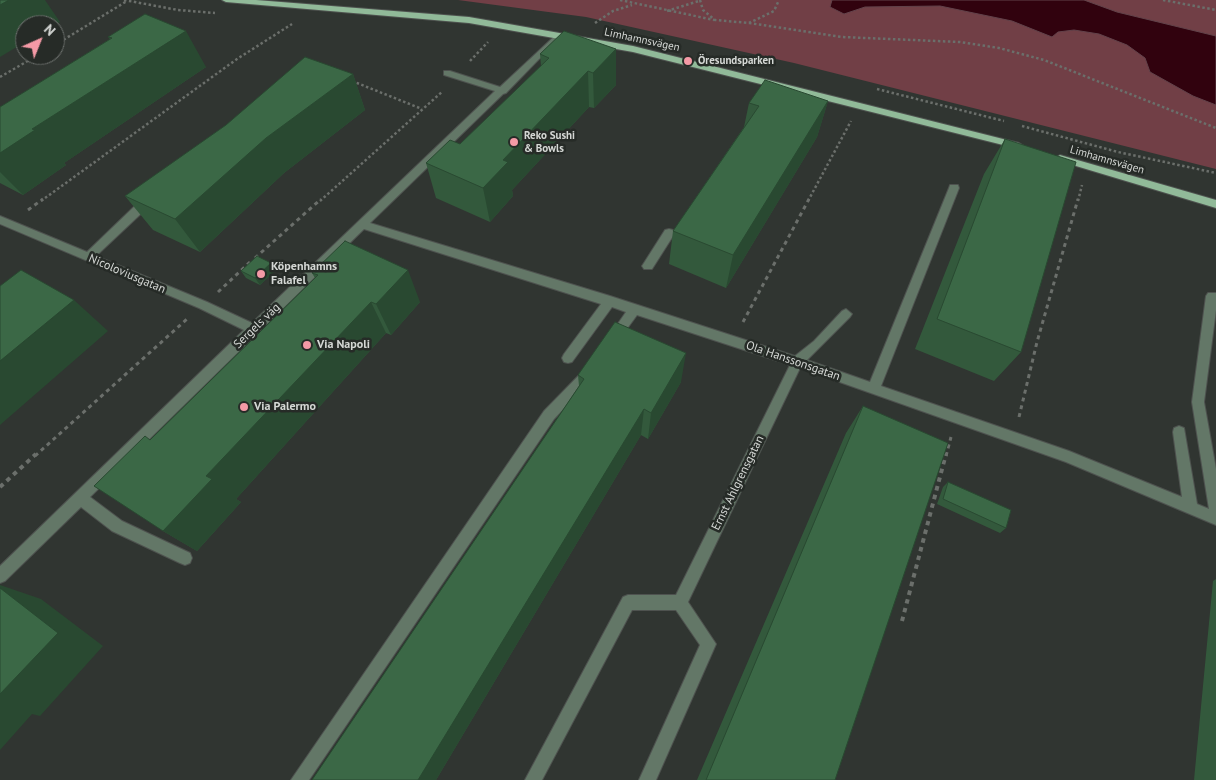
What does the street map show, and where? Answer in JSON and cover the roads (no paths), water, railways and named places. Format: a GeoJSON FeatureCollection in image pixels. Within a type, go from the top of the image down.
{"type":"FeatureCollection","features":[{"type":"Feature","properties":{"kind":"main road","name":"Limhamnsvägen"},"geometry":{"type":"LineString","coordinates":[[226,0],[469,20],[558,36],[688,61],[1027,148]]}},
{"type":"Feature","properties":{"kind":"main road","name":"Limhamnsvägen"},"geometry":{"type":"LineString","coordinates":[[1046,154],[1216,204]]}},
{"type":"Feature","properties":{"kind":"street","name":"Sergels väg"},"geometry":{"type":"LineString","coordinates":[[0,576],[253,329],[503,91],[536,57],[548,48],[558,36]]}},
{"type":"Feature","properties":{"kind":"street"},"geometry":{"type":"LineString","coordinates":[[451,74],[503,91]]}},
{"type":"Feature","properties":{"kind":"street"},"geometry":{"type":"LineString","coordinates":[[874,389],[954,188]]}},
{"type":"Feature","properties":{"kind":"street"},"geometry":{"type":"LineString","coordinates":[[88,257],[143,205]]}},
{"type":"Feature","properties":{"kind":"street","name":"Nicoloviusgatan"},"geometry":{"type":"LineString","coordinates":[[4,222],[203,305],[253,329]]}},
{"type":"Feature","properties":{"kind":"street","name":"Ola Hanssonsgatan"},"geometry":{"type":"LineString","coordinates":[[363,225],[733,340],[1069,457],[1216,518]]}},
{"type":"Feature","properties":{"kind":"street"},"geometry":{"type":"LineString","coordinates":[[648,266],[669,233]]}},
{"type":"Feature","properties":{"kind":"street"},"geometry":{"type":"LineString","coordinates":[[1212,296],[1198,402],[1216,508]]}},
{"type":"Feature","properties":{"kind":"street"},"geometry":{"type":"LineString","coordinates":[[568,358],[610,302]]}},
{"type":"Feature","properties":{"kind":"street"},"geometry":{"type":"LineString","coordinates":[[607,348],[635,309]]}},
{"type":"Feature","properties":{"kind":"street"},"geometry":{"type":"LineString","coordinates":[[797,362],[818,344],[846,314]]}},
{"type":"Feature","properties":{"kind":"street","name":"Ernst Ahlgrensgatan"},"geometry":{"type":"LineString","coordinates":[[680,603],[797,362]]}},
{"type":"Feature","properties":{"kind":"street"},"geometry":{"type":"LineString","coordinates":[[299,780],[550,415],[595,364]]}},
{"type":"Feature","properties":{"kind":"street"},"geometry":{"type":"LineString","coordinates":[[1179,432],[1190,508]]}},
{"type":"Feature","properties":{"kind":"street"},"geometry":{"type":"LineString","coordinates":[[80,498],[117,526],[185,558]]}},
{"type":"Feature","properties":{"kind":"street"},"geometry":{"type":"LineString","coordinates":[[533,780],[628,602],[680,603],[708,644],[647,780]]}},
{"type":"Feature","properties":{"kind":"place","name":"Öresundsparken"},"geometry":{"type":"Point","coordinates":[688,61]}},
{"type":"Feature","properties":{"kind":"place","name":"Reko Sushi & Bowls"},"geometry":{"type":"Point","coordinates":[514,142]}},
{"type":"Feature","properties":{"kind":"place","name":"Köpenhamns Falafel"},"geometry":{"type":"Point","coordinates":[261,274]}},
{"type":"Feature","properties":{"kind":"place","name":"Via Napoli"},"geometry":{"type":"Point","coordinates":[307,345]}},
{"type":"Feature","properties":{"kind":"place","name":"Via Palermo"},"geometry":{"type":"Point","coordinates":[244,407]}}]}
